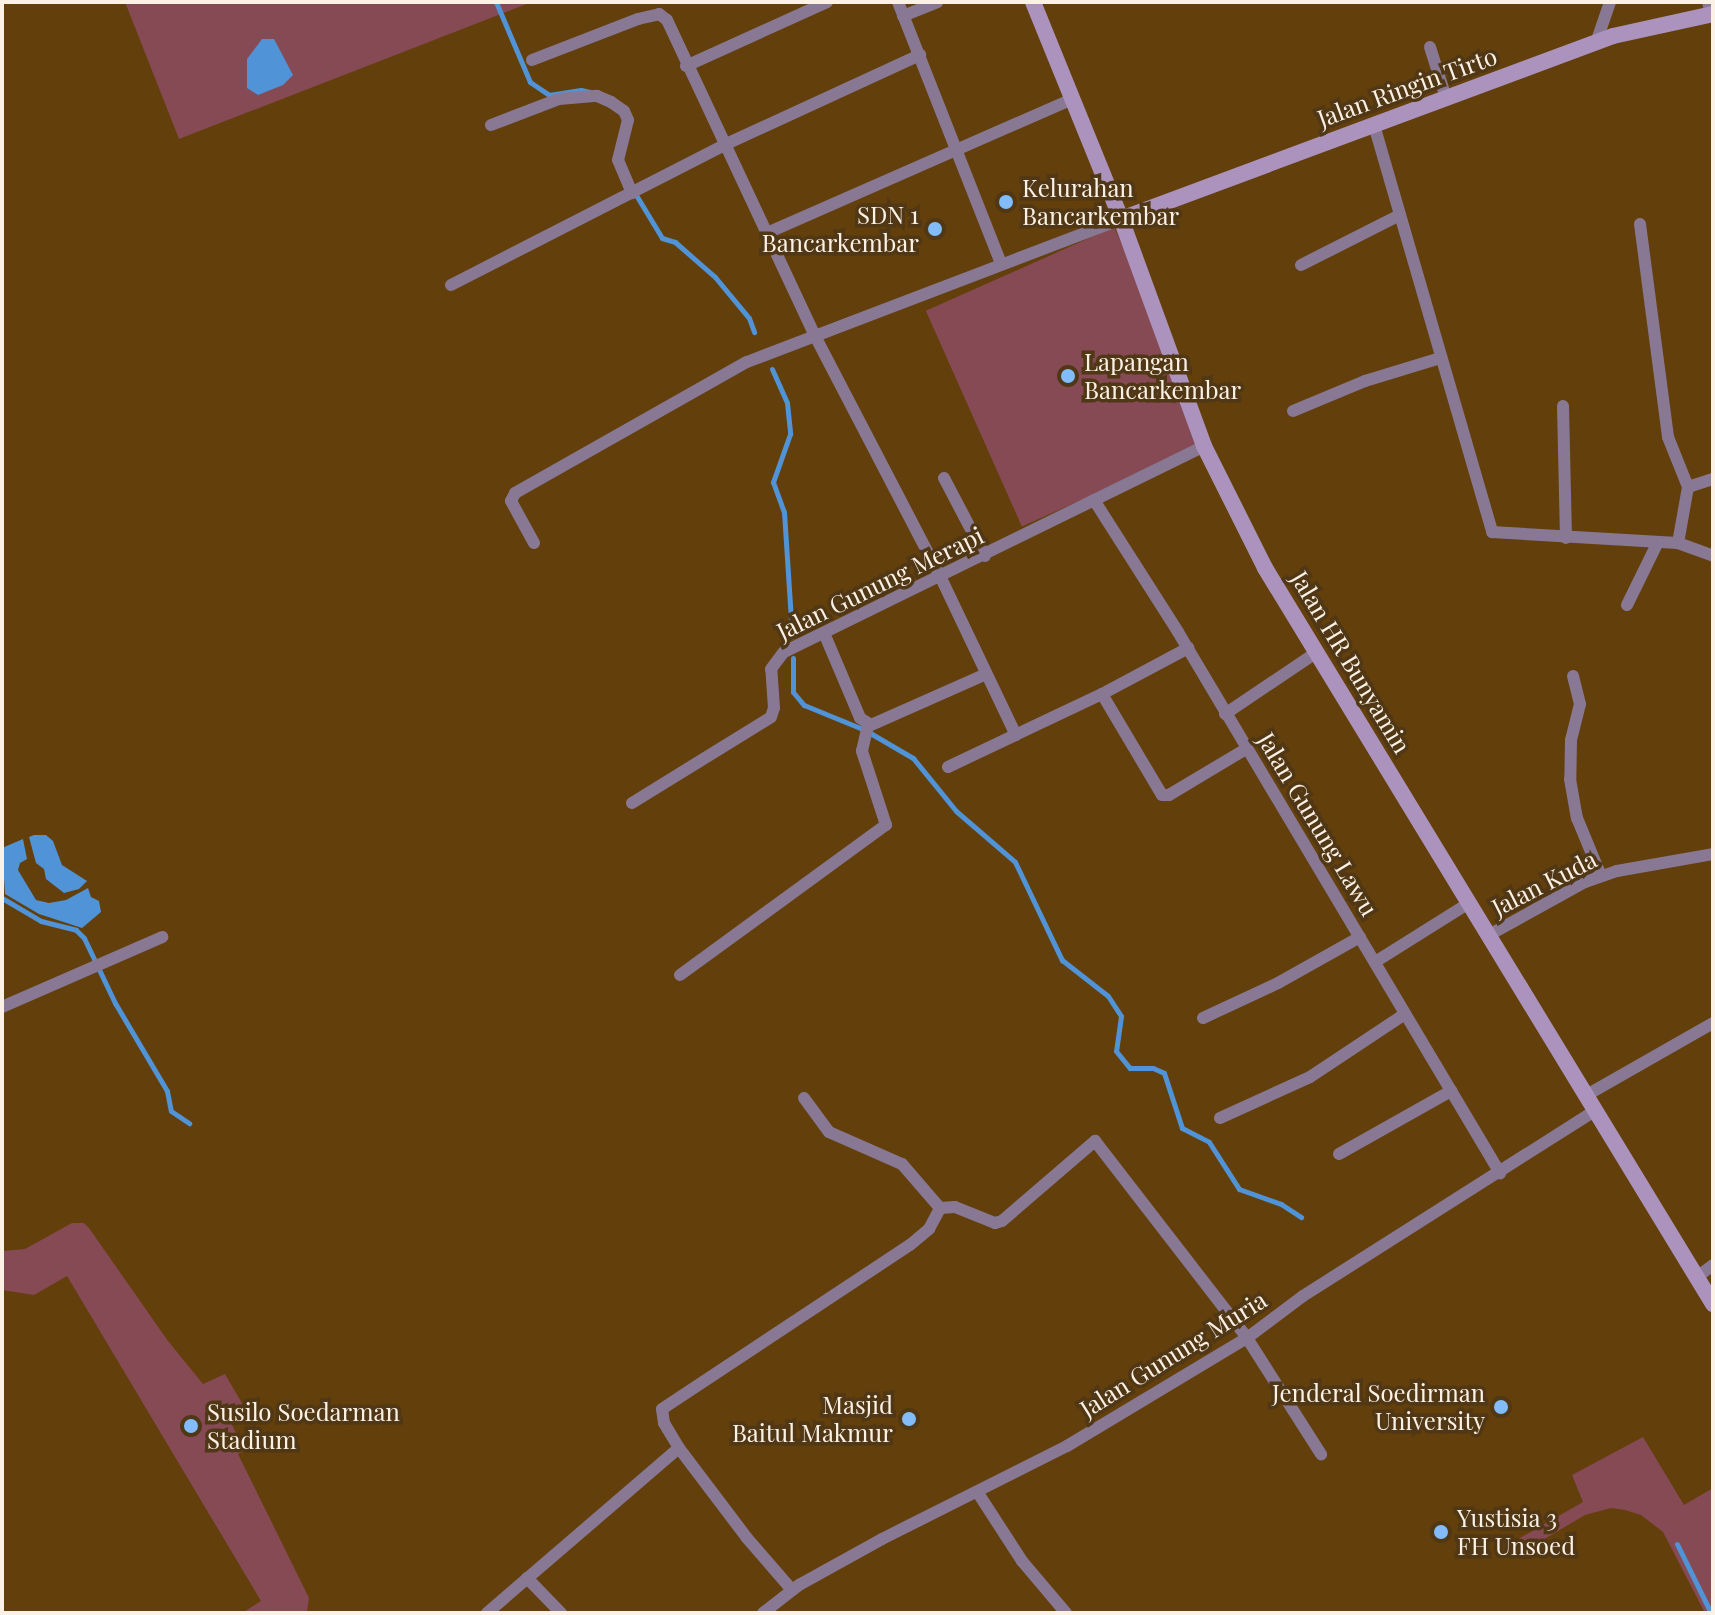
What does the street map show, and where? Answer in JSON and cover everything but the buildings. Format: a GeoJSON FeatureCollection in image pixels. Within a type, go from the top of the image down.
{"type":"FeatureCollection","features":[{"type":"Feature","properties":{"kind":"main road","name":"Jalan HR Bunyamin"},"geometry":{"type":"LineString","coordinates":[[1033,2],[1121,219],[1204,446],[1265,568],[1713,1304]]}},
{"type":"Feature","properties":{"kind":"main road","name":"Jalan Ringin Tirto"},"geometry":{"type":"LineString","coordinates":[[1121,219],[1596,43],[1711,10]]}},
{"type":"Feature","properties":{"kind":"street"},"geometry":{"type":"LineString","coordinates":[[686,66],[827,2]]}},
{"type":"Feature","properties":{"kind":"street"},"geometry":{"type":"LineString","coordinates":[[898,2],[1001,264]]}},
{"type":"Feature","properties":{"kind":"street"},"geometry":{"type":"LineString","coordinates":[[903,16],[937,2]]}},
{"type":"Feature","properties":{"kind":"street"},"geometry":{"type":"LineString","coordinates":[[1596,43],[1610,2]]}},
{"type":"Feature","properties":{"kind":"street"},"geometry":{"type":"LineString","coordinates":[[532,60],[659,14],[667,20],[814,334],[941,578],[1016,735]]}},
{"type":"Feature","properties":{"kind":"street"},"geometry":{"type":"LineString","coordinates":[[1430,47],[1446,98]]}},
{"type":"Feature","properties":{"kind":"street"},"geometry":{"type":"LineString","coordinates":[[451,285],[724,145],[920,55]]}},
{"type":"Feature","properties":{"kind":"street"},"geometry":{"type":"LineString","coordinates":[[491,125],[559,99],[597,96],[611,102],[624,111],[628,120],[618,160],[632,193]]}},
{"type":"Feature","properties":{"kind":"street"},"geometry":{"type":"LineString","coordinates":[[767,233],[1072,99]]}},
{"type":"Feature","properties":{"kind":"street"},"geometry":{"type":"LineString","coordinates":[[1374,125],[1492,532],[1678,543],[1713,556]]}},
{"type":"Feature","properties":{"kind":"street"},"geometry":{"type":"LineString","coordinates":[[1301,265],[1400,215]]}},
{"type":"Feature","properties":{"kind":"street"},"geometry":{"type":"LineString","coordinates":[[534,543],[511,501],[515,493],[747,362],[1121,219]]}},
{"type":"Feature","properties":{"kind":"street"},"geometry":{"type":"LineString","coordinates":[[1640,224],[1668,437],[1688,487],[1678,543]]}},
{"type":"Feature","properties":{"kind":"street"},"geometry":{"type":"LineString","coordinates":[[1293,411],[1365,381],[1440,358]]}},
{"type":"Feature","properties":{"kind":"street"},"geometry":{"type":"LineString","coordinates":[[1563,406],[1566,538]]}},
{"type":"Feature","properties":{"kind":"street","name":"Jalan Gunung Merapi"},"geometry":{"type":"LineString","coordinates":[[632,803],[771,717],[774,708],[771,669],[774,661],[824,633],[1204,446]]}},
{"type":"Feature","properties":{"kind":"street"},"geometry":{"type":"LineString","coordinates":[[944,478],[985,556]]}},
{"type":"Feature","properties":{"kind":"street"},"geometry":{"type":"LineString","coordinates":[[1688,487],[1713,479]]}},
{"type":"Feature","properties":{"kind":"street","name":"Jalan Gunung Lawu"},"geometry":{"type":"LineString","coordinates":[[1094,500],[1188,648],[1500,1173]]}},
{"type":"Feature","properties":{"kind":"street"},"geometry":{"type":"LineString","coordinates":[[1627,605],[1658,542]]}},
{"type":"Feature","properties":{"kind":"street"},"geometry":{"type":"LineString","coordinates":[[680,975],[886,825],[862,751],[866,728],[824,633]]}},
{"type":"Feature","properties":{"kind":"street"},"geometry":{"type":"LineString","coordinates":[[948,767],[1102,694],[1188,648]]}},
{"type":"Feature","properties":{"kind":"street"},"geometry":{"type":"LineString","coordinates":[[1225,714],[1317,652]]}},
{"type":"Feature","properties":{"kind":"street"},"geometry":{"type":"LineString","coordinates":[[866,728],[986,674]]}},
{"type":"Feature","properties":{"kind":"street"},"geometry":{"type":"LineString","coordinates":[[1573,676],[1580,704],[1571,740],[1570,779],[1577,818],[1601,876]]}},
{"type":"Feature","properties":{"kind":"street"},"geometry":{"type":"LineString","coordinates":[[1102,694],[1162,795],[1169,795],[1246,749]]}},
{"type":"Feature","properties":{"kind":"street","name":"Jalan Kuda"},"geometry":{"type":"LineString","coordinates":[[1489,935],[1601,876],[1713,854]]}},
{"type":"Feature","properties":{"kind":"street"},"geometry":{"type":"LineString","coordinates":[[1375,962],[1469,903]]}},
{"type":"Feature","properties":{"kind":"street"},"geometry":{"type":"LineString","coordinates":[[2,1007],[162,937]]}},
{"type":"Feature","properties":{"kind":"street"},"geometry":{"type":"LineString","coordinates":[[1203,1018],[1278,983],[1360,937]]}},
{"type":"Feature","properties":{"kind":"street"},"geometry":{"type":"LineString","coordinates":[[1220,1118],[1302,1081],[1405,1014]]}},
{"type":"Feature","properties":{"kind":"street","name":"Jalan Gunung Muria"},"geometry":{"type":"LineString","coordinates":[[763,1613],[792,1590],[882,1539],[1067,1446],[1247,1338],[1303,1296],[1500,1173],[1589,1103],[1713,1023]]}},
{"type":"Feature","properties":{"kind":"street"},"geometry":{"type":"LineString","coordinates":[[1339,1154],[1451,1091]]}},
{"type":"Feature","properties":{"kind":"street"},"geometry":{"type":"LineString","coordinates":[[804,1098],[829,1132],[840,1139],[873,1148],[902,1164],[940,1208]]}},
{"type":"Feature","properties":{"kind":"street"},"geometry":{"type":"LineString","coordinates":[[940,1208],[955,1207],[995,1223],[1002,1221],[1094,1141],[1247,1338],[1321,1454]]}},
{"type":"Feature","properties":{"kind":"street"},"geometry":{"type":"LineString","coordinates":[[792,1590],[679,1448],[664,1423],[663,1407],[910,1245],[929,1229],[940,1208]]}},
{"type":"Feature","properties":{"kind":"street"},"geometry":{"type":"LineString","coordinates":[[1697,1277],[1713,1265]]}},
{"type":"Feature","properties":{"kind":"street"},"geometry":{"type":"LineString","coordinates":[[487,1613],[679,1448]]}},
{"type":"Feature","properties":{"kind":"street"},"geometry":{"type":"LineString","coordinates":[[978,1493],[1022,1561],[1066,1613]]}},
{"type":"Feature","properties":{"kind":"street"},"geometry":{"type":"LineString","coordinates":[[527,1578],[561,1613]]}},
{"type":"Feature","properties":{"kind":"shaded area"},"geometry":{"type":"Polygon","coordinates":[[[125,2],[532,2],[179,139],[125,2]]]}},
{"type":"Feature","properties":{"kind":"shaded area","name":"Lapangan Bancarkembar"},"geometry":{"type":"Polygon","coordinates":[[[1114,227],[1210,443],[1022,526],[926,311],[1114,227]]]}},
{"type":"Feature","properties":{"kind":"shaded area"},"geometry":{"type":"Polygon","coordinates":[[[72,1223],[84,1223],[89,1228],[168,1341],[203,1384],[225,1374],[243,1405],[228,1416],[244,1451],[238,1454],[309,1598],[307,1613],[242,1613],[261,1601],[67,1276],[34,1295],[2,1290],[2,1251],[25,1249],[72,1223]]]}},
{"type":"Feature","properties":{"kind":"shaded area"},"geometry":{"type":"Polygon","coordinates":[[[1643,1437],[1684,1505],[1713,1488],[1713,1613],[1705,1613],[1663,1532],[1641,1515],[1611,1508],[1585,1515],[1519,1554],[1513,1542],[1583,1502],[1572,1475],[1643,1437]]]}},
{"type":"Feature","properties":{"kind":"water"},"geometry":{"type":"Polygon","coordinates":[[[262,39],[274,39],[293,75],[283,85],[258,95],[247,88],[247,59],[262,39]]]}},
{"type":"Feature","properties":{"kind":"water"},"geometry":{"type":"Polygon","coordinates":[[[46,835],[53,841],[62,865],[87,881],[79,889],[64,893],[46,879],[44,869],[36,863],[29,837],[46,835]]]}},
{"type":"Feature","properties":{"kind":"water"},"geometry":{"type":"Polygon","coordinates":[[[23,839],[27,859],[20,863],[18,870],[36,900],[49,903],[66,900],[88,888],[91,897],[99,901],[101,912],[82,928],[39,914],[5,894],[2,848],[23,839]]]}},
{"type":"Feature","properties":{"kind":"waterway"},"geometry":{"type":"LineString","coordinates":[[496,2],[530,82],[549,95],[581,90],[590,92]]}},
{"type":"Feature","properties":{"kind":"waterway"},"geometry":{"type":"LineString","coordinates":[[636,195],[662,238],[675,242],[715,277],[749,318],[754,332]]}},
{"type":"Feature","properties":{"kind":"waterway"},"geometry":{"type":"LineString","coordinates":[[772,369],[787,403],[790,434],[773,482],[784,512],[792,637]]}},
{"type":"Feature","properties":{"kind":"waterway"},"geometry":{"type":"LineString","coordinates":[[793,658],[793,692],[804,705],[865,730],[913,758],[956,811],[1015,862],[1062,960],[1108,996],[1121,1016],[1116,1051],[1130,1068],[1153,1068],[1164,1073],[1182,1128],[1209,1142],[1239,1189],[1281,1204],[1301,1217]]}},
{"type":"Feature","properties":{"kind":"waterway"},"geometry":{"type":"LineString","coordinates":[[2,898],[41,921],[76,930],[84,938],[115,1003],[167,1091],[171,1111],[189,1123]]}},
{"type":"Feature","properties":{"kind":"waterway"},"geometry":{"type":"LineString","coordinates":[[1677,1544],[1711,1613]]}},
{"type":"Feature","properties":{"kind":"place","name":"Kelurahan Bancarkembar"},"geometry":{"type":"Point","coordinates":[1006,202]}},
{"type":"Feature","properties":{"kind":"place","name":"SDN 1 Bancarkembar"},"geometry":{"type":"Point","coordinates":[935,229]}},
{"type":"Feature","properties":{"kind":"place","name":"Lapangan Bancarkembar"},"geometry":{"type":"Point","coordinates":[1068,376]}},
{"type":"Feature","properties":{"kind":"place","name":"Jenderal Soedirman University"},"geometry":{"type":"Point","coordinates":[1501,1407]}},
{"type":"Feature","properties":{"kind":"place","name":"Masjid Baitul Makmur"},"geometry":{"type":"Point","coordinates":[909,1419]}},
{"type":"Feature","properties":{"kind":"place","name":"Susilo Soedarman Stadium"},"geometry":{"type":"Point","coordinates":[191,1426]}},
{"type":"Feature","properties":{"kind":"place","name":"Yustisia 3 FH Unsoed"},"geometry":{"type":"Point","coordinates":[1441,1532]}}]}
